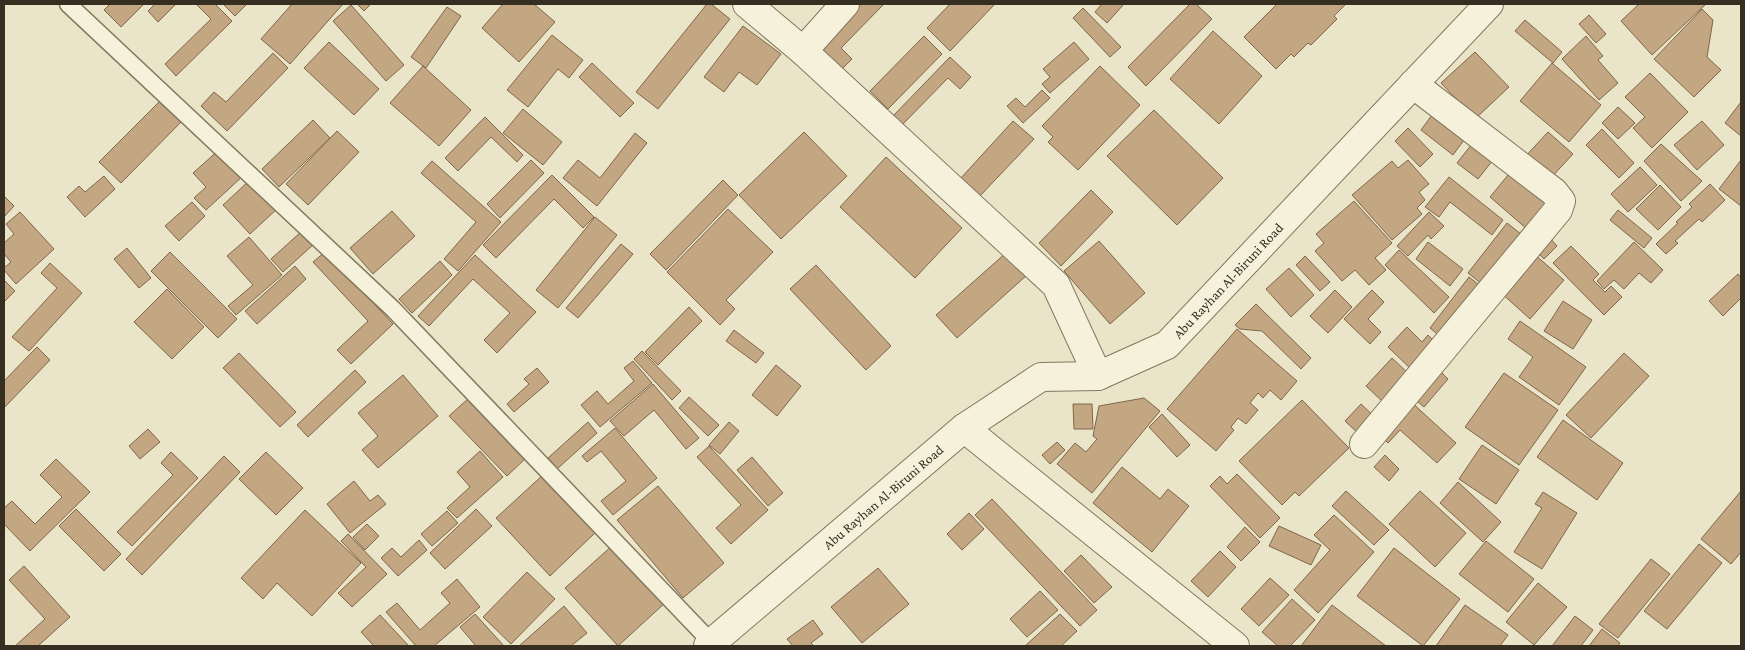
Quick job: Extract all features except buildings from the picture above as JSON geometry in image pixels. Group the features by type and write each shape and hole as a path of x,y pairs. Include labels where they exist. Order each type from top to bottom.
{"street":[{"path":"747,4 803,51 1056,285 1098,376"},
{"path":"803,51 845,4"},
{"name":"Abu Rayhan Al-Biruni Road","path":"710,644 964,428 1041,377 1098,376 1167,345 1488,4"},
{"path":"1364,444 1558,210 1561,200 1554,192 1413,84"},
{"path":"964,428 1235,646"}],"lane":[{"path":"68,4 393,309 710,644"}]}
